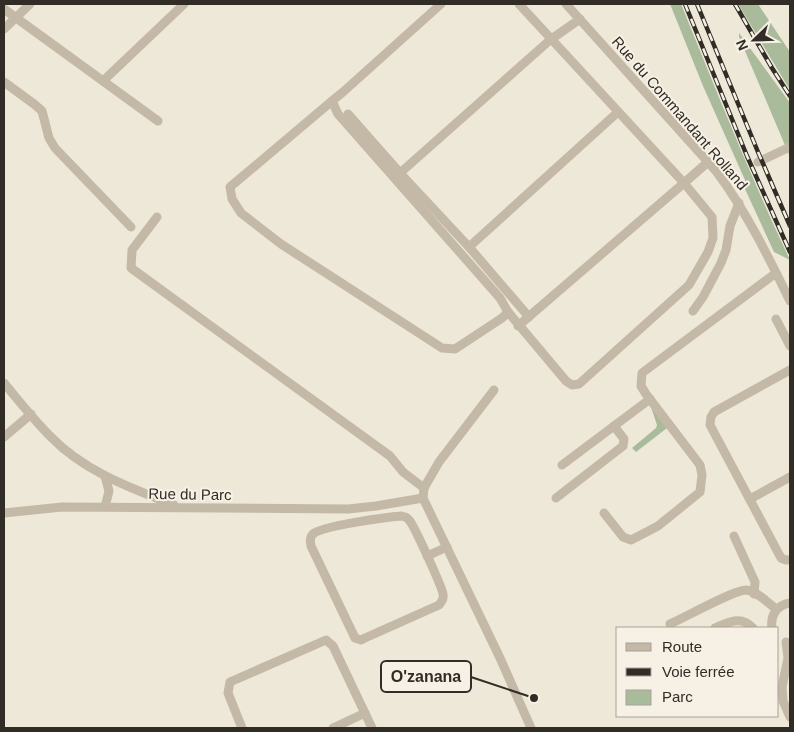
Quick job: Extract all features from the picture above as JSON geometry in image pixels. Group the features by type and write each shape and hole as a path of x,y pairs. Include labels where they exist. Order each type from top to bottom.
{"street":[{"path":"4,29 30,4"},
{"path":"103,81 184,4"},
{"path":"441,4 332,101 230,187 232,199 241,213 281,244 442,348 455,349 508,312"},
{"path":"332,101 338,114 500,298 518,326 566,381 572,385 582,382 689,285 708,252 713,238 712,217 519,4"},
{"name":"Rue du Commandant Rolland","path":"566,4 708,162 739,203 790,301"},
{"path":"4,9 158,121"},
{"path":"400,172 550,40 580,19"},
{"path":"4,82 42,111 49,138 55,148 131,227"},
{"path":"469,247 618,112"},
{"path":"348,114 469,247 529,317"},
{"path":"758,162 790,147"},
{"path":"518,326 708,162"},
{"path":"693,311 703,297 721,263 726,250 730,226 739,203"},
{"path":"158,217 132,250 131,268 390,456 423,493 531,728"},
{"path":"604,513 623,537 631,540 662,523 700,492 702,475 700,464 650,399 642,386 642,373 776,273"},
{"path":"776,319 790,346"},
{"path":"790,370 714,412 710,425 781,558 790,560"},
{"path":"4,383 52,439 81,461 116,482 179,506"},
{"path":"423,493 444,454 494,390"},
{"path":"562,465 650,399"},
{"path":"4,437 31,414"},
{"path":"556,498 623,446 624,440 614,426"},
{"path":"104,507 109,491 105,476"},
{"path":"750,499 790,477"},
{"name":"Rue du Parc","path":"4,513 62,507 179,506 311,510 376,506 423,493"},
{"path":"402,516 410,521 427,556 444,597 439,605 361,640 353,636 310,546 310,539 319,530 402,516"},
{"path":"734,536 755,582 754,594"},
{"path":"427,556 447,547"},
{"path":"670,624 734,593 747,590 760,596 776,609"},
{"path":"772,627 772,618 776,609 790,603"},
{"path":"718,627 736,620 745,621 752,627"},
{"path":"242,728 228,693 230,682 326,640 333,646 372,728"},
{"path":"785,641 782,654 786,673 782,688 783,701 790,717"},
{"path":"333,728 365,713"}],"green space":[{"path":"670,4 681,4 747,165 790,260 774,252 745,189 745,180 703,86"},
{"path":"738,4 758,4 790,52 790,90"},
{"path":"739,33 790,103 790,157 739,37"},
{"path":"651,407 667,428 636,452 632,448 656,428 657,425"}],"railway":[{"path":"685,4 747,156 790,252"},
{"path":"697,4 790,226"},
{"path":"735,4 790,96"}],"place":[{"name":"O'zanana","path":"534,698"}]}
